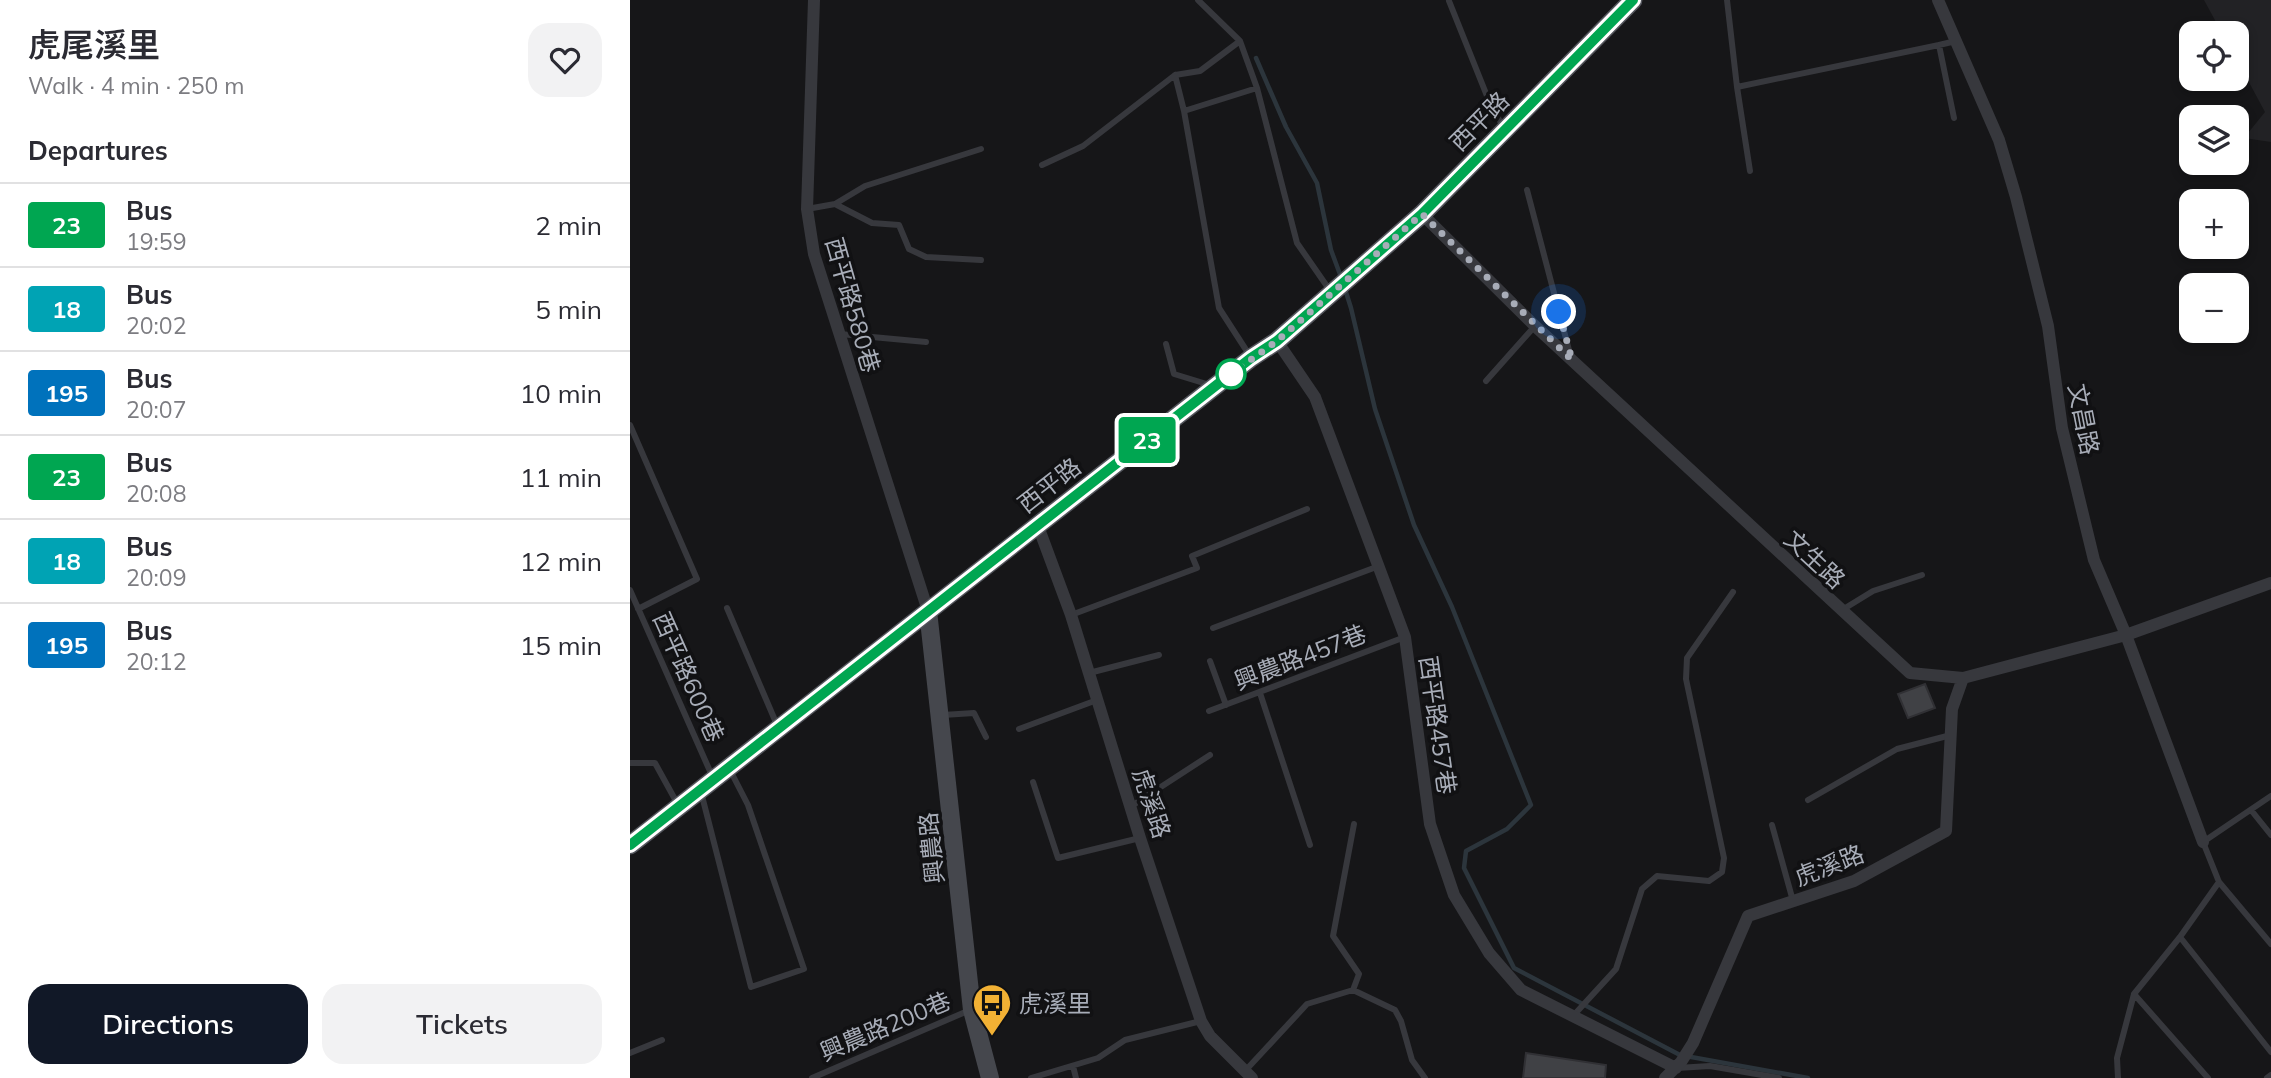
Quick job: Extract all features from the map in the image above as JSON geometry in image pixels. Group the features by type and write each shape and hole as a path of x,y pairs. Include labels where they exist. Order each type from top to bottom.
{"main road":[{"name":"西平路","path":"630,845 1215,386 1277,341 1422,214 1633,0"}],"street":[{"name":"西平路580巷","path":"814,0 807,209 814,254 928,611"},
{"name":"文昌路","path":"1938,0 1999,139 2016,197 2048,326 2062,428 2095,559 2203,842"},
{"name":"文生路","path":"1422,214 1535,326 1910,673 1963,678 2126,635 2271,583"},
{"name":"西平路457巷","path":"1277,341 1315,397 1405,637 1430,824 1454,895 1489,953 1521,990 1634,1047 1679,1065"},
{"name":"虎溪路","path":"1038,526 1071,615 1130,807 1201,1021 1210,1036 1249,1075"},
{"name":"興農路","path":"928,611 972,1010 990,1078"},
{"name":"虎溪路","path":"1665,1078 1679,1065 1693,1043 1748,916 1854,881 1945,831 1952,709 1963,678"}],"lane":[{"path":"1198,0 1240,41 1257,88 1297,243 1332,294"},
{"path":"1727,0 1750,171"},
{"path":"1449,1 1491,106 1505,129"},
{"path":"1042,165 1083,146 1175,75 1200,71 1240,41"},
{"path":"1737,87 1956,41"},
{"path":"1939,45 1954,118"},
{"path":"1175,75 1184,111 1219,308 1251,358"},
{"path":"1184,111 1257,88"},
{"path":"807,209 835,204 865,186 981,149"},
{"path":"1527,190 1572,360"},
{"path":"835,204 872,223 899,225 909,249 926,257 981,260"},
{"path":"1486,381 1535,326"},
{"path":"838,334 926,342"},
{"path":"1166,344 1174,374 1215,386"},
{"path":"630,425 697,579 638,609"},
{"path":"1071,615 1197,568 1192,556 1307,509"},
{"path":"1213,628 1380,566"},
{"path":"1841,611 1873,592 1922,575"},
{"name":"西平路600巷","path":"630,590 714,779"},
{"path":"1573,1016 1616,969 1642,889 1657,876 1709,881 1722,872 1724,858 1686,678 1687,658 1733,592"},
{"path":"727,608 778,728"},
{"name":"興農路457巷","path":"1209,711 1405,637"},
{"path":"1088,673 1159,655"},
{"path":"1210,661 1226,705"},
{"path":"1260,693 1310,845"},
{"path":"1019,729 1097,700"},
{"path":"941,715 974,713 986,737"},
{"path":"1808,800 1897,749 1951,735"},
{"path":"1130,807 1210,755"},
{"path":"630,763 655,763 679,808"},
{"path":"714,779 748,805 804,969 751,987 714,779"},
{"path":"1033,782 1058,858 1140,838"},
{"path":"2271,796 2203,842 2219,882 2271,944"},
{"path":"2251,810 2271,835"},
{"path":"1353,990 1359,974 1333,936 1354,824"},
{"path":"1772,825 1793,901"},
{"path":"2118,1078 2117,1058 2134,994 2180,937 2219,882"},
{"path":"2180,937 2271,1052"},
{"path":"1249,1075 1307,1004 1353,990 1395,1010 1401,1021 1412,1060 1425,1078"},
{"path":"2134,994 2208,1078"},
{"name":"興農路200巷","path":"812,1078 972,1010"},
{"path":"1031,1078 1098,1058 1125,1040 1201,1021"},
{"path":"630,1053 662,1040"},
{"path":"1679,1065 1710,1066 1779,1078"},
{"path":"1073,1066 1076,1078"}],"shaded area":[{"path":"2204,0 2271,0 2271,142 2249,139 2249,132 2265,112 2249,82 2249,21 2215,21"}],"building":[{"path":"1925,684 1935,708 1908,718 1898,694"},
{"path":"1526,1053 1606,1065 1605,1078 1523,1078"}],"waterway":[{"path":"1256,58 1286,127 1317,183 1331,250 1341,277"},
{"path":"1345,289 1375,409 1414,525 1452,607 1531,805 1507,829 1466,851 1464,868 1514,968 1680,1055 1808,1078"}],"bus line":[{"name":"23","path":"630,845 885,643 1251,358 1277,341 1422,214 1633,0"}],"place":[{"name":"虎溪里","path":"992,1037"}],"route":[{"path":"1231,374 1277,341 1422,214 1572,360 1559,312"}]}
